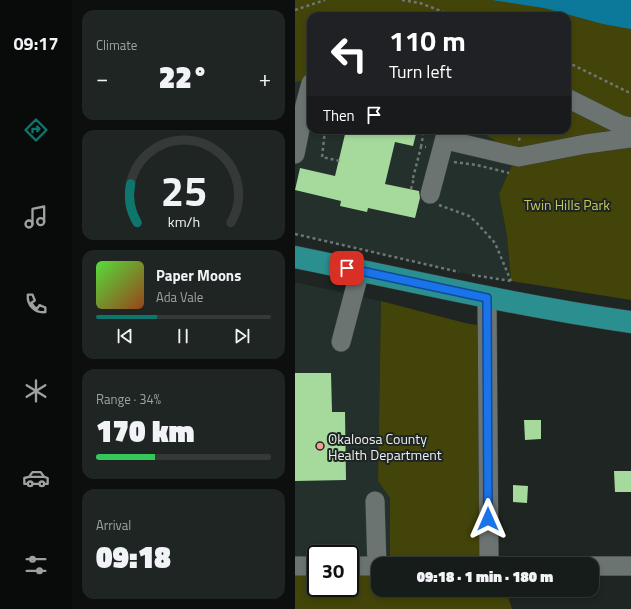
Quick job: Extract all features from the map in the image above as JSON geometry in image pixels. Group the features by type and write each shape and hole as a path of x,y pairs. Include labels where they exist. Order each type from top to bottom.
{"main road":[{"path":"295,257 487,298 631,322"}],"street":[{"path":"295,150 304,94"},
{"path":"571,100 621,125 631,127"},
{"path":"433,199 446,135 519,157 586,144 631,138"},
{"path":"341,342 360,270"},
{"path":"487,298 489,557"},
{"path":"375,501 378,557"},
{"path":"295,566 307,566"},
{"path":"359,566 371,566"},
{"path":"599,566 631,566"}],"path":[{"path":"295,10 325,0"},
{"path":"402,0 420,3 444,12"},
{"path":"571,64 628,92 631,92"},
{"path":"325,134 321,157 340,161"},
{"path":"421,147 423,134"},
{"path":"519,144 520,134"},
{"path":"450,166 454,162 460,162 509,173"},
{"path":"433,199 469,216 477,222 495,243 511,281 467,274"},
{"path":"295,234 460,273"}],"shaded area":[{"path":"307,76 307,134 484,134 494,140 512,165 499,194 507,236 511,281 467,274 295,234 295,82 301,81"},
{"path":"295,282 381,301 378,481 390,498 390,557 371,557 371,559 359,559 359,545 307,545 307,559 295,559"}],"green space":[{"name":"Twin Hills Park","path":"295,0 631,0 631,300 511,281 507,236 499,194 512,165 494,140 484,134 571,134 571,12 307,12 307,76 301,81 295,82"},
{"path":"381,301 477,325 480,442 480,557 390,557 390,498 378,481"},
{"path":"295,574 307,574 307,597 359,597 359,574 371,574 371,597 508,597 512,609 295,609"}],"water":[{"path":"492,0 631,0 631,29 603,24 571,15 571,12 559,12 544,8"}],"building":[{"path":"345,134 416,134 413,146 395,142 385,184 419,191 420,198 415,218 368,208 367,212 340,206 341,201 295,190 300,168 335,176"},
{"name":"Okaloosa County Health Department","path":"295,373 331,373 332,412 345,412 346,480 295,481"},
{"path":"524,420 541,420 541,439 525,440"},
{"path":"614,471 631,471 631,492 615,492"},
{"path":"513,485 528,486 527,503 513,502"}],"place":[{"name":"Okaloosa County Health Department","path":"320,446"}],"route":[{"path":"347,268 487,298 488,519"}]}
